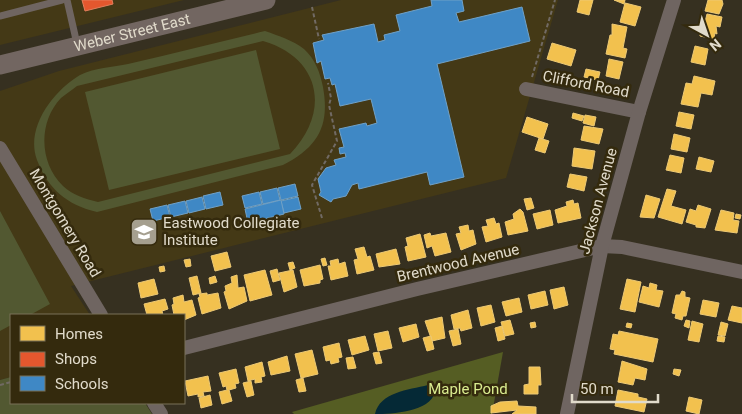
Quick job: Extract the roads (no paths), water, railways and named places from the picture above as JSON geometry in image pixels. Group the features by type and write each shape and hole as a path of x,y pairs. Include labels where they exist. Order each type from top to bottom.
{"main road":[{"name":"Weber Street East","path":"0,65 266,0"}],"street":[{"name":"Jackson Avenue","path":"567,414 602,246 639,112 674,0"},
{"name":"Clifford Road","path":"526,89 639,112"},
{"name":"Montgomery Road","path":"0,148 100,314"},
{"name":"Brentwood Avenue","path":"185,348 417,289 602,246 622,247 742,272"}],"lane":[{"path":"0,16 62,0"},
{"path":"66,0 77,47"}],"water":[{"path":"428,385 433,387 435,392 432,399 426,404 410,410 375,414 378,407 389,396"}],"place":[{"name":"Eastwood Collegiate Institute","path":"144,232"}],"park label":[{"name":"Maple Pond","path":"468,389"}]}
